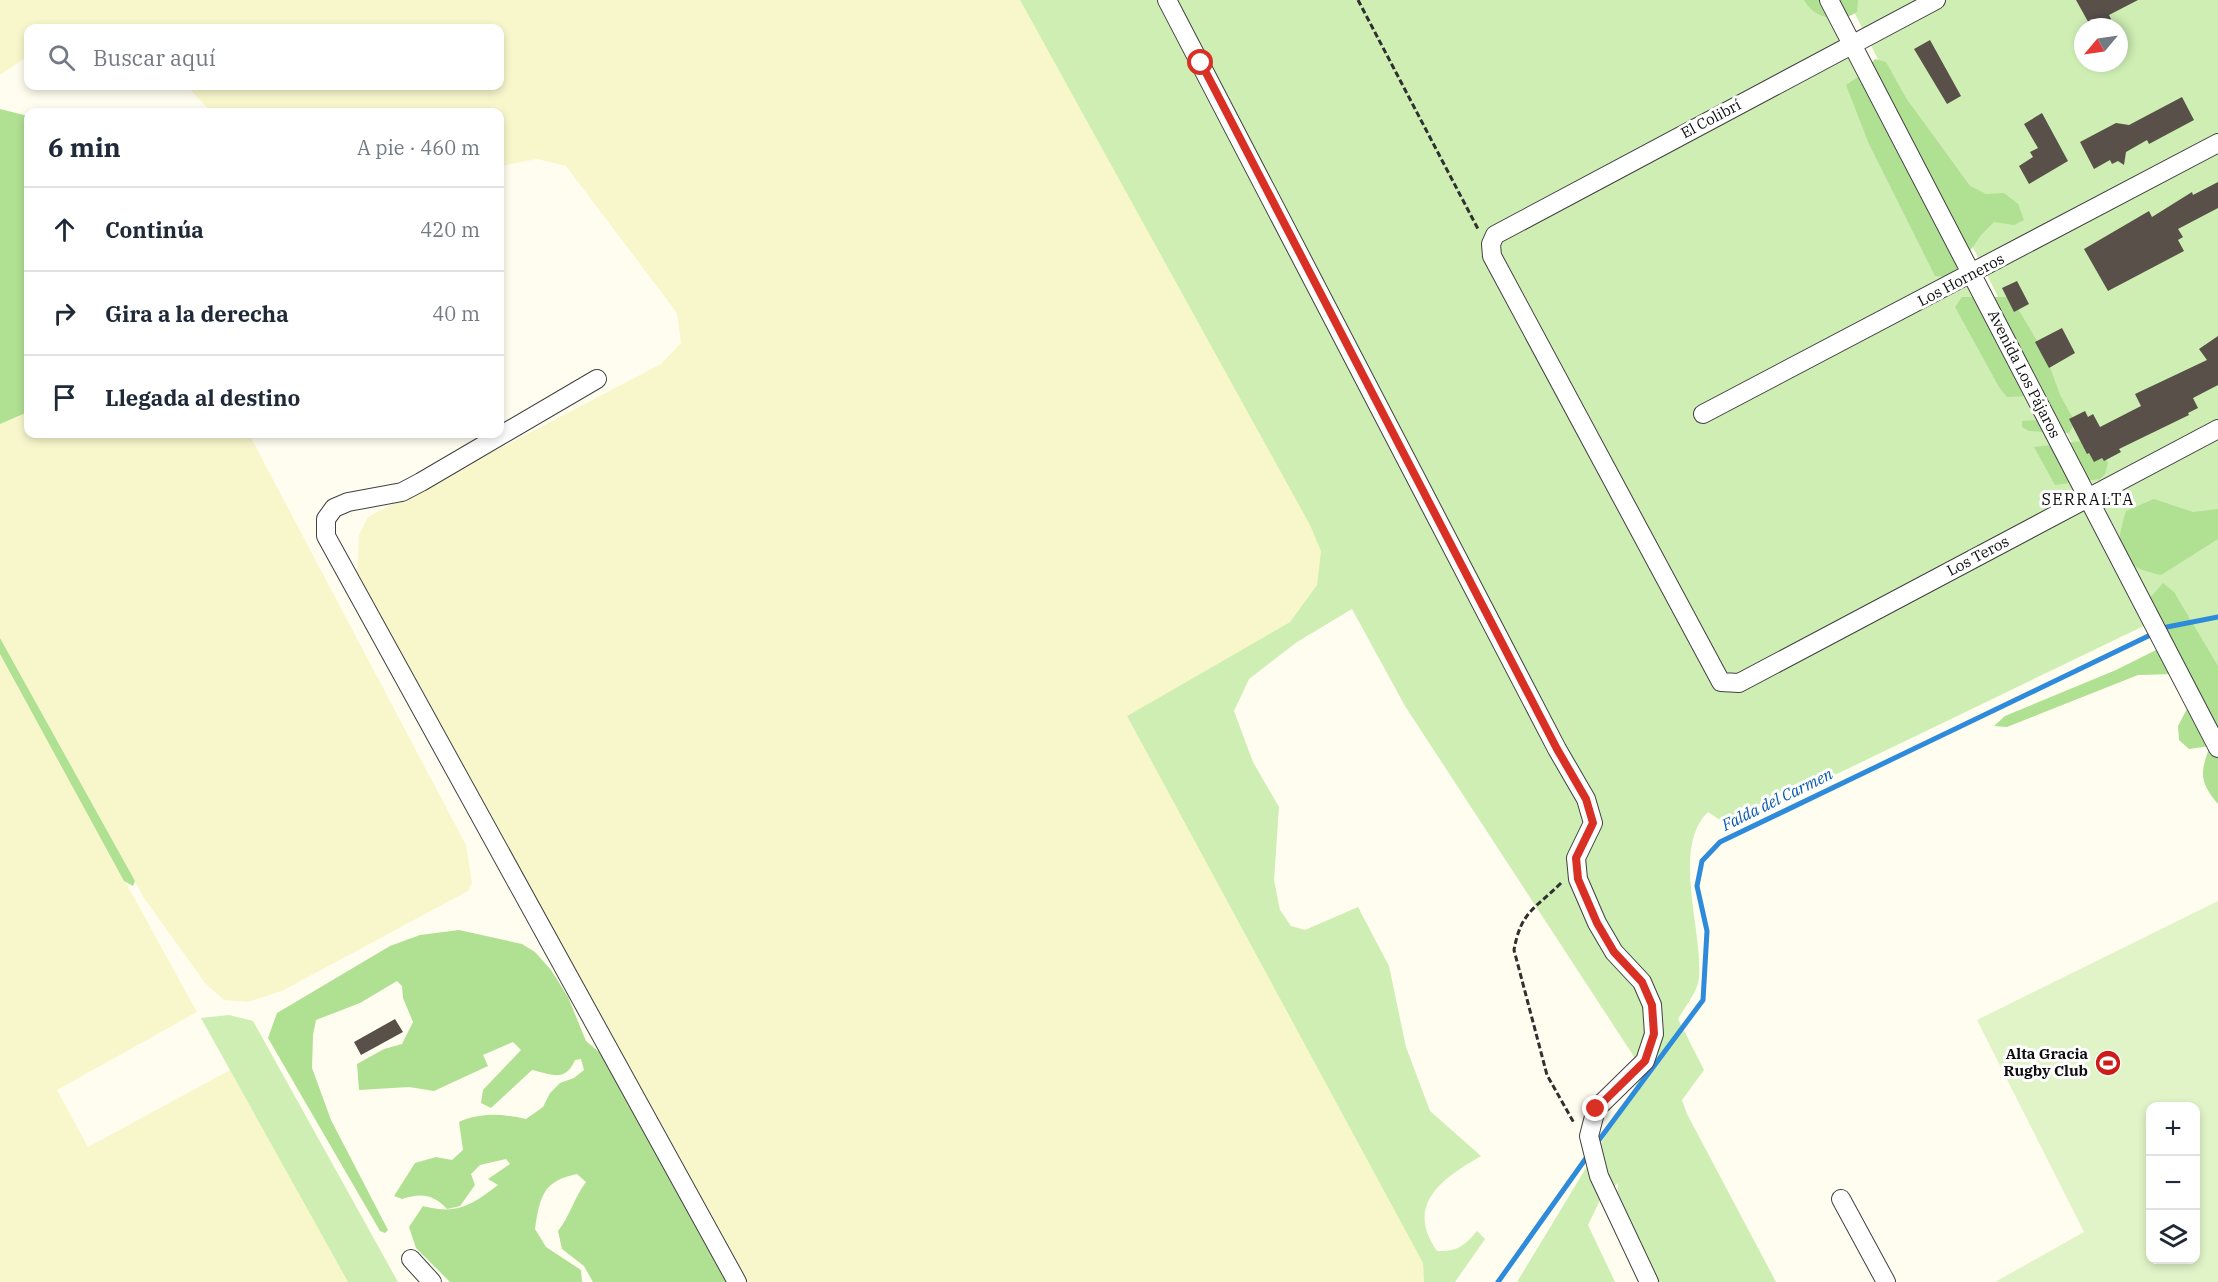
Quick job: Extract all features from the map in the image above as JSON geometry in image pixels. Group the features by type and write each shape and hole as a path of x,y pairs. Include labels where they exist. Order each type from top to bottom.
{"street":[{"path":"1167,0 1557,749 1586,799 1593,823 1576,858 1578,879 1597,923 1614,952 1642,982 1652,1005 1654,1034 1645,1061 1596,1109 1589,1136 1599,1176 1649,1282"},
{"name":"Avenida Los Pájaros","path":"1829,0 2218,748"},
{"name":"El Colibrí","path":"1491,250 1495,235 1936,0"},
{"name":"Los Horneros","path":"1703,414 2218,143"},
{"name":"Los Teros","path":"1491,250 1721,682 1738,683 2218,429"},
{"path":"504,434 597,379"},
{"path":"497,438 402,492 348,502 334,508 326,519 326,536 737,1282"},
{"path":"1841,1199 1886,1282"},
{"path":"411,1259 432,1282"}],"path":[{"path":"1358,0 1491,250"},
{"path":"1576,858 1569,875 1527,913 1517,929 1514,950 1547,1075 1576,1126 1589,1136"}],"green space":[{"path":"0,0 1020,0 1314,531 1321,551 1317,585 1290,622 1127,716 1423,1263 1424,1282 747,1282 357,573 359,535 368,517 661,364 681,343 677,313 566,166 537,159 504,165 504,108 207,108 191,90 504,90 504,24 24,24 24,59 0,75"},
{"path":"1020,0 1829,0 2152,622 1729,826 1708,812 1697,828 1692,846 1690,868 1699,978 1694,994 1678,1019 1704,1070 1682,1100 1687,1114 1776,1282 1656,1282 1617,1199 1618,1183 1600,1200 1588,1225 1615,1282 1517,1282 1644,1072 1405,706 1352,609 1297,642 1249,679 1234,711 1253,762 1279,807 1274,880 1280,910 1291,926 1305,930 1358,907 1389,966 1406,1047 1430,1111 1481,1156 1453,1174 1432,1194 1426,1206 1425,1219 1428,1234 1437,1251 1460,1247 1477,1231 1485,1239 1455,1282 1424,1282 1423,1263 1127,716 1290,622 1317,585 1321,551 1310,525"},
{"path":"1804,0 1858,0 1857,12 1843,18 1828,18 1814,12"},
{"path":"1848,0 2218,0 2218,732"},
{"path":"1875,59 1886,62 1906,98 1970,186 1986,194 2004,193 2018,204 2024,220 2014,225 1994,222 1981,235 1952,277 1935,276 1869,144 1846,85 1861,75"},
{"path":"0,109 24,115 24,414 0,424"},
{"path":"1962,297 2011,297 2046,356 2060,395 2075,422 2069,433 2029,431 2022,427 2022,421 2041,420 2029,396 2007,397 1999,387 1955,307"},
{"path":"24,414 24,438 251,438 466,845 472,883 468,891 282,991 248,1002 224,1000 205,983 144,898 0,638 0,424"},
{"path":"2090,440 2102,451 2108,463 2105,474 2100,479 2055,485 2034,447"},
{"path":"2154,499 2193,512 2218,509 2218,539 2161,575 2146,571 2127,561 2119,547 2126,511"},
{"path":"2163,583 2174,592 2218,666 2218,804 2207,789 2203,776 2204,763 2210,746 2189,749 2179,740 2178,726 2188,707 2175,674 2138,675 2007,727 1994,726 2005,716 2116,670 2156,650 2166,633 2149,599"},
{"path":"0,638 135,881 133,886 124,881 0,654"},
{"path":"0,654 197,1012 57,1090 88,1147 230,1070 348,1282 0,1282"},
{"name":"Alta Gracia Rugby Club","path":"2218,901 2218,1282 1995,1282 2084,1232 1977,1020"},
{"path":"459,930 522,944 535,952 551,970 568,997 586,1041 606,1058 728,1282 593,1282 584,1266 562,1249 558,1231 586,1182 577,1174 557,1181 545,1192 539,1207 535,1229 546,1247 581,1270 582,1282 450,1282 416,1248 409,1227 423,1206 447,1209 437,1200 426,1196 402,1199 394,1196 415,1163 436,1157 452,1160 463,1150 459,1122 492,1115 526,1119 543,1107 550,1093 560,1083 574,1078 584,1070 581,1059 575,1060 567,1072 562,1074 551,1075 532,1070 491,1108 481,1103 483,1090 521,1050 513,1042 483,1055 488,1066 434,1091 409,1087 359,1090 357,1064 384,1049 402,1044 413,1022 403,998 402,986 397,981 360,1003 316,1020 313,1035 312,1068 331,1120 388,1230 385,1233 380,1231 268,1038 277,1013 390,946 420,935","holes":["506,1159 510,1164 488,1179 498,1185 463,1207 447,1209 460,1206 475,1185 471,1174 480,1165"]},
{"path":"229,1015 253,1021 398,1282 348,1282 201,1018"}],"building":[{"path":"2076,0 2138,0 2109,15 2110,18 2086,18"},
{"path":"1930,40 1961,96 1947,104 1914,49"},
{"path":"2182,97 2194,120 2149,144 2147,140 2126,152 2124,165 2118,161 2112,164 2110,160 2094,169 2080,142 2116,123 2129,125"},
{"path":"2042,113 2068,161 2029,184 2019,166 2033,157 2030,152 2038,148 2024,124"},
{"path":"2218,182 2218,208 2178,229 2183,237 2178,240 2184,251 2108,291 2084,249 2149,211 2152,217 2192,192 2193,195"},
{"path":"2017,281 2029,304 2014,312 2002,288"},
{"path":"2062,328 2075,353 2049,368 2035,342"},
{"path":"2218,336 2218,385 2193,398 2198,408 2188,413 2189,415 2119,449 2121,452 2104,461 2102,458 2094,462 2089,453 2087,454 2069,419 2085,411 2088,417 2093,414 2100,427 2141,406 2135,394 2207,360 2199,349"},
{"path":"395,1019 403,1032 361,1055 354,1042"}],"waterway":[{"name":"Falda del Carmen","path":"1596,1144 1703,1000 1707,931 1697,886 1702,861 1720,842 2167,627 2218,617"},
{"name":"Falda del Carmen","path":"1498,1282 1589,1154"}],"place":[{"name":"Alta Gracia Rugby Club","path":"2108,1063"}],"district":[{"name":"SERRALTA","path":"2088,499"}],"route":[{"path":"1201,63 1557,749 1586,799 1593,823 1576,858 1578,879 1597,923 1614,952 1642,982 1652,1005 1654,1034 1645,1061 1596,1109"}]}
